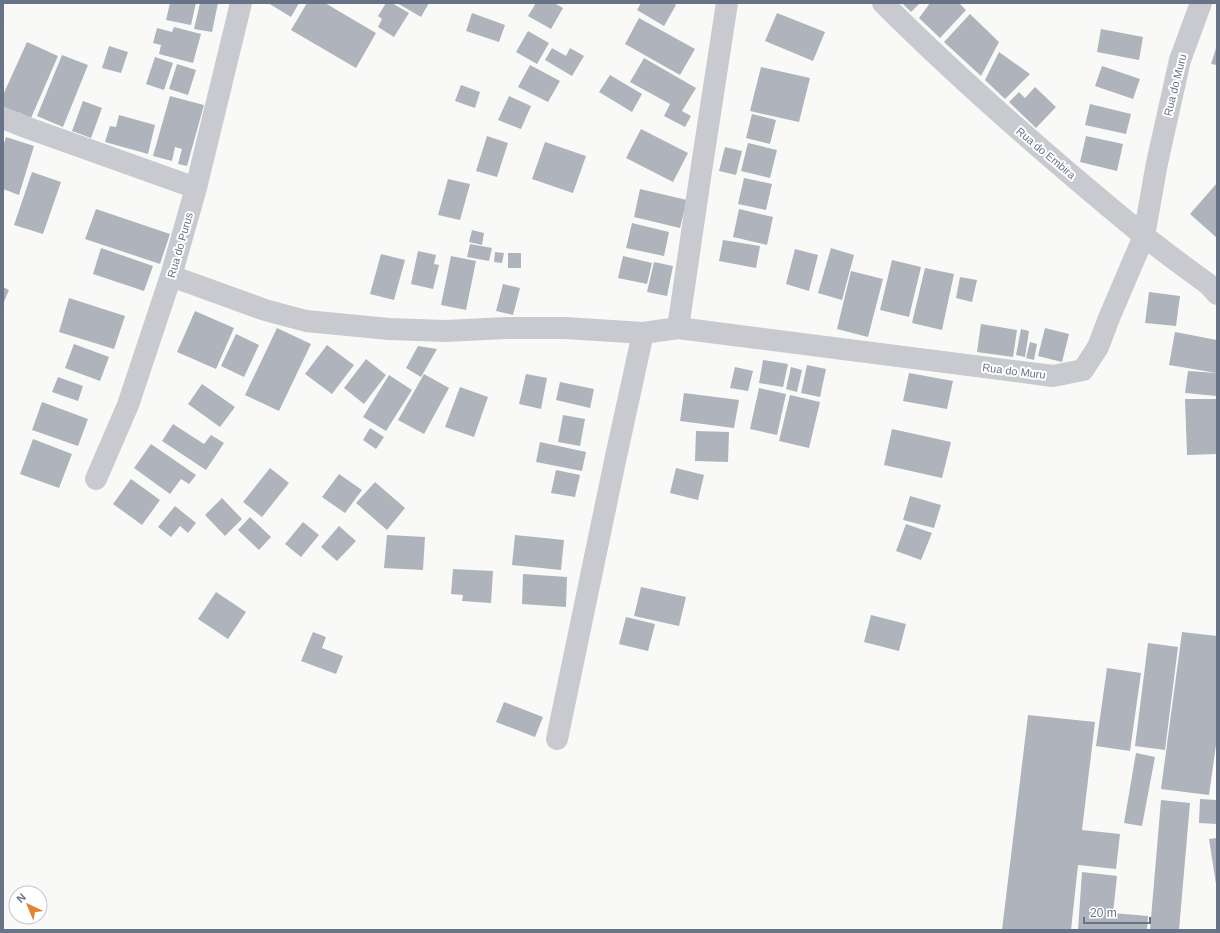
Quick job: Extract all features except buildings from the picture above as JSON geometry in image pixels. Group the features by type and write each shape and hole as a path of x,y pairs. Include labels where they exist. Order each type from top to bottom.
{"street":[{"name":"Rua do Purus","path":"96,479 128,405 171,276 196,188 241,3"},
{"path":"678,328 727,3"},
{"name":"Rua do Embira","path":"883,3 920,40 1011,122 1144,236 1208,284 1217,294"},
{"name":"Rua do Muru","path":"171,276 265,310 306,321 389,329 446,332 506,328 565,328 643,333 678,328 1053,376 1083,370 1098,347 1144,236 1157,163 1180,60 1201,3"},
{"path":"3,118 196,188"},
{"path":"557,739 643,333"}]}
